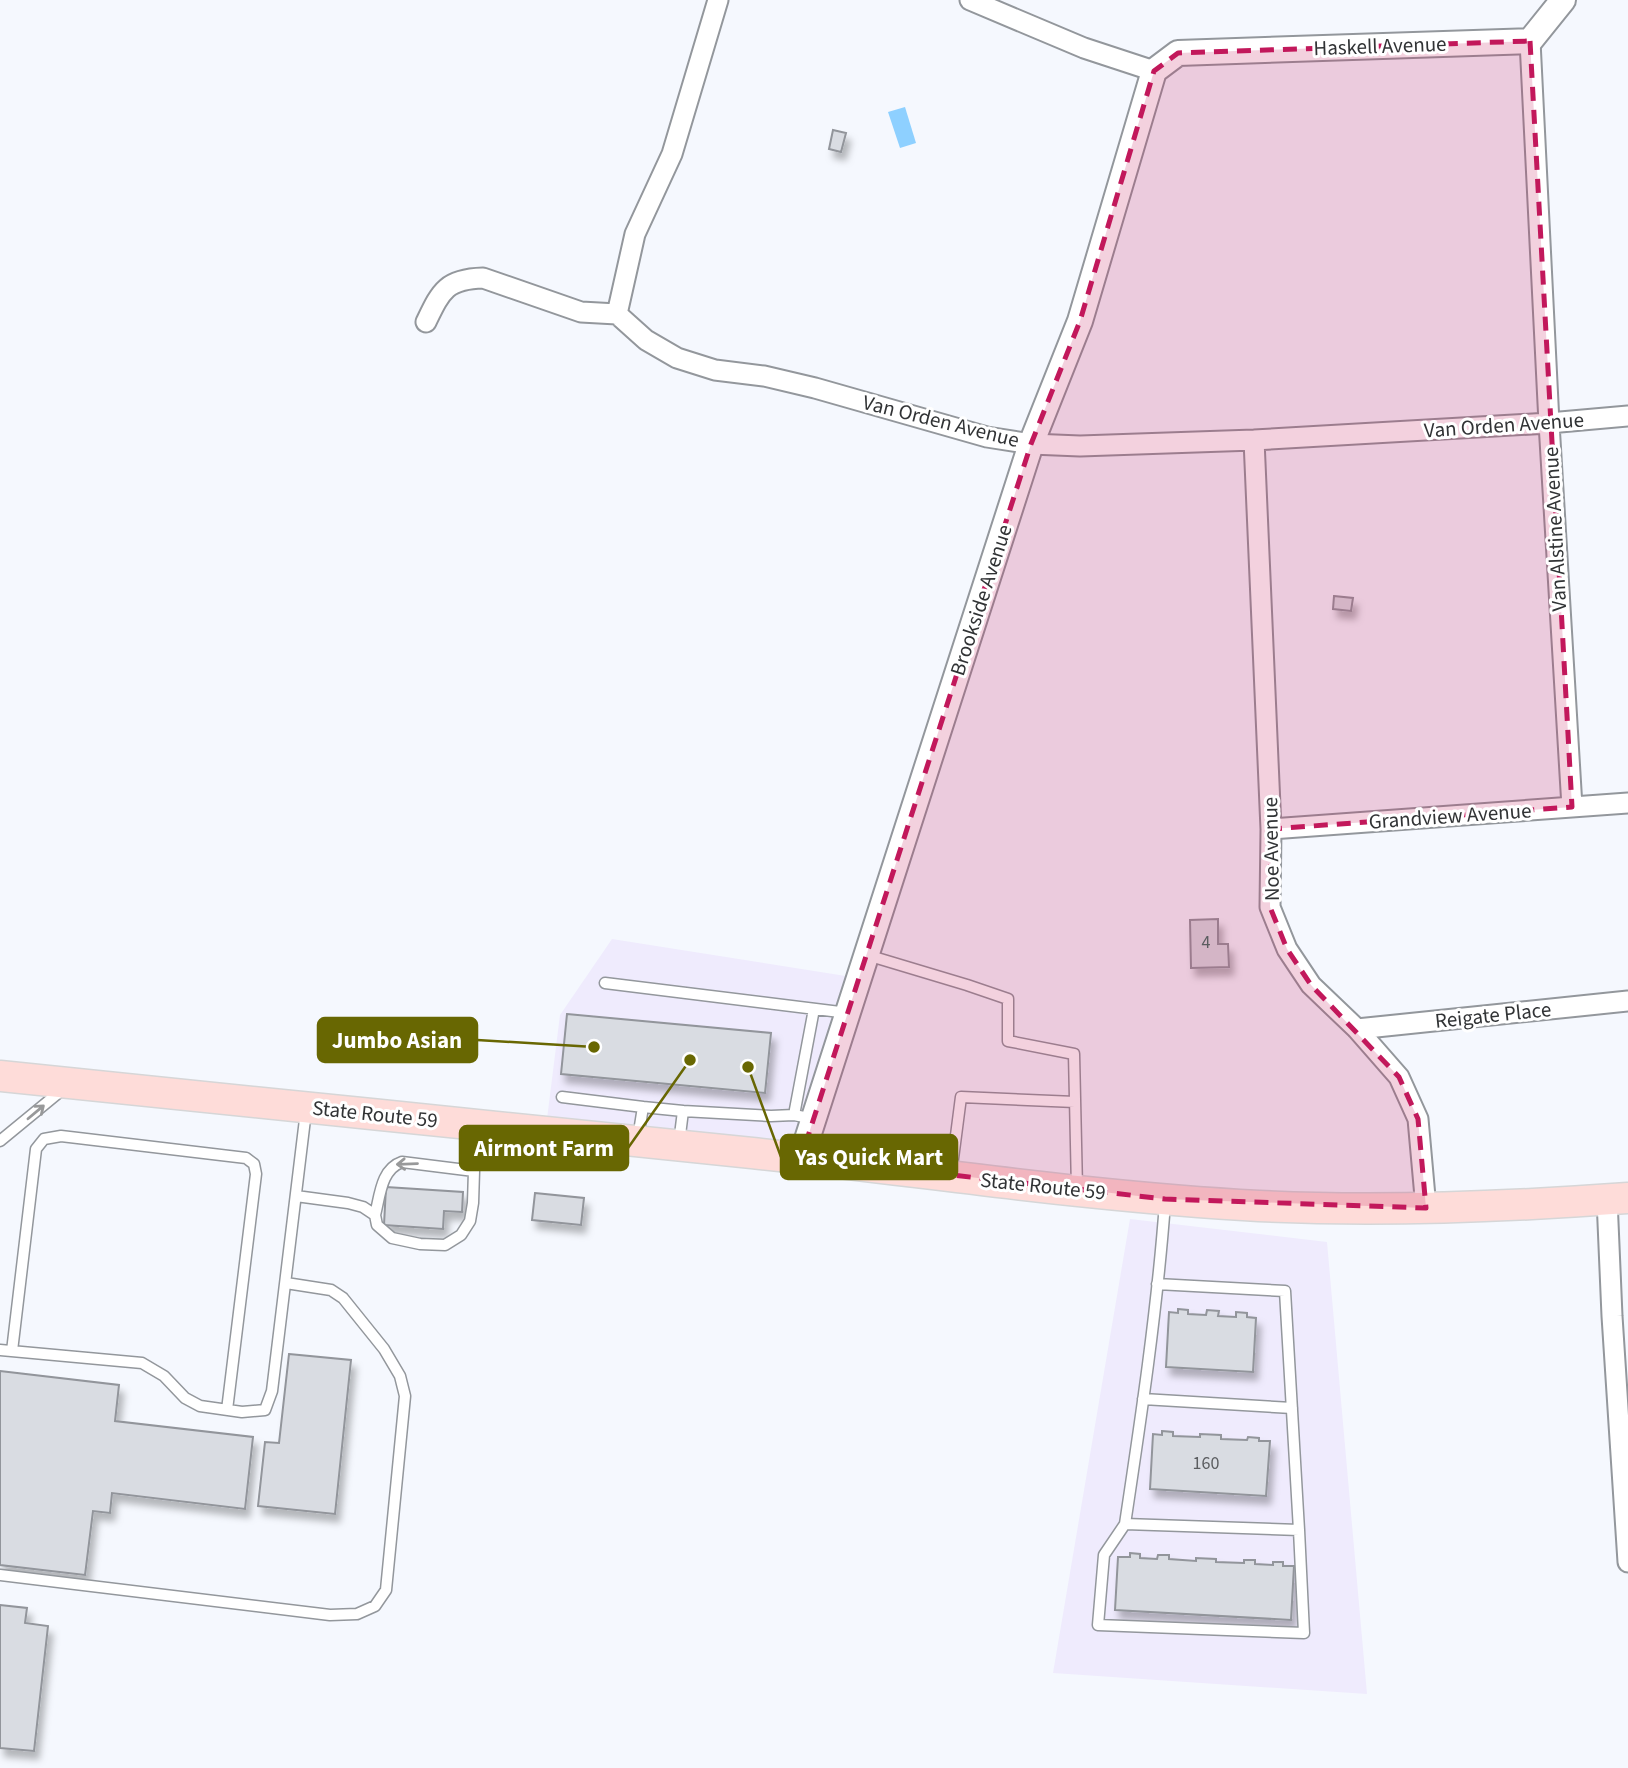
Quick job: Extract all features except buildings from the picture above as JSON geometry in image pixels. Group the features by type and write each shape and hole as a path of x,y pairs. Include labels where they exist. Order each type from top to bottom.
{"main road":[{"name":"State Route 59","path":"0,1076 801,1158 1165,1199 1338,1209 1426,1208 1617,1199"}],"street":[{"path":"426,322 447,286 483,278 581,312 617,314 635,234 672,154 718,0"},
{"path":"970,0 1084,48 1154,71"},
{"path":"1530,41 1563,0"},
{"name":"Haskell Avenue","path":"1154,71 1178,53 1530,41"},
{"name":"Van Alstine Avenue","path":"1530,41 1572,807"},
{"name":"Brookside Avenue","path":"801,1158 804,1117 848,1013 1031,444 1080,321 1154,71"},
{"name":"Van Orden Avenue","path":"617,314 646,340 677,358 715,370 764,376 987,437 1031,444 1080,446 1254,440 1628,416"},
{"name":"Noe Avenue","path":"1254,440 1271,828 1270,907 1287,949 1311,985 1357,1029 1399,1077 1419,1119 1426,1208"},
{"name":"Grandview Avenue","path":"1271,828 1628,803"},
{"name":"Reigate Place","path":"1357,1029 1628,1001"},
{"path":"1617,1199 1612,1316 1628,1562"}],"lane":[{"path":"867,955 1007,999 1008,1041 1074,1054 1077,1190"},
{"path":"605,983 848,1013"},
{"path":"562,1097 684,1111 804,1117 814,1009"},
{"path":"0,1076 0,1085"},
{"path":"0,1141 71,1083"},
{"path":"950,1176 961,1097 1075,1102"},
{"path":"0,1350 142,1363 164,1376 185,1398 201,1406 242,1412 265,1410 272,1391 307,1107"},
{"path":"637,1142 643,1107"},
{"path":"678,1146 684,1111"},
{"path":"474,1171 402,1162 393,1165 386,1175 375,1214 377,1225 392,1238 420,1244 445,1245 461,1235 470,1221 473,1203 478,1125"},
{"path":"12,1351 36,1149 44,1139 61,1136 246,1158 254,1164 256,1174 227,1410"},
{"path":"296,1196 348,1203 375,1214"},
{"path":"1157,1284 1285,1291 1304,1633 1098,1625 1104,1555 1125,1524 1143,1398 1165,1199"},
{"path":"0,1575 330,1615 357,1614 375,1606 386,1590 405,1396 400,1376 384,1349 343,1297 331,1290 286,1283"},
{"path":"1143,1398 1292,1408"},
{"path":"1125,1524 1299,1530"}],"highlighted area":[{"path":"1530,41 1572,807 1271,829 1270,907 1287,949 1311,985 1399,1077 1418,1119 1426,1208 1165,1199 801,1158 1031,444 1080,321 1154,71 1178,53"}],"shaded area":[{"path":"612,939 852,977 796,1147 547,1119 560,1015"},
{"path":"1130,1219 1327,1242 1367,1694 1053,1673"}],"water":[{"path":"905,107 916,143 900,148 888,112"}],"place":[{"name":"Jumbo Asian","path":"594,1047"},
{"name":"Airmont Farm","path":"690,1060"},
{"name":"Yas Quick Mart","path":"748,1067"}]}
